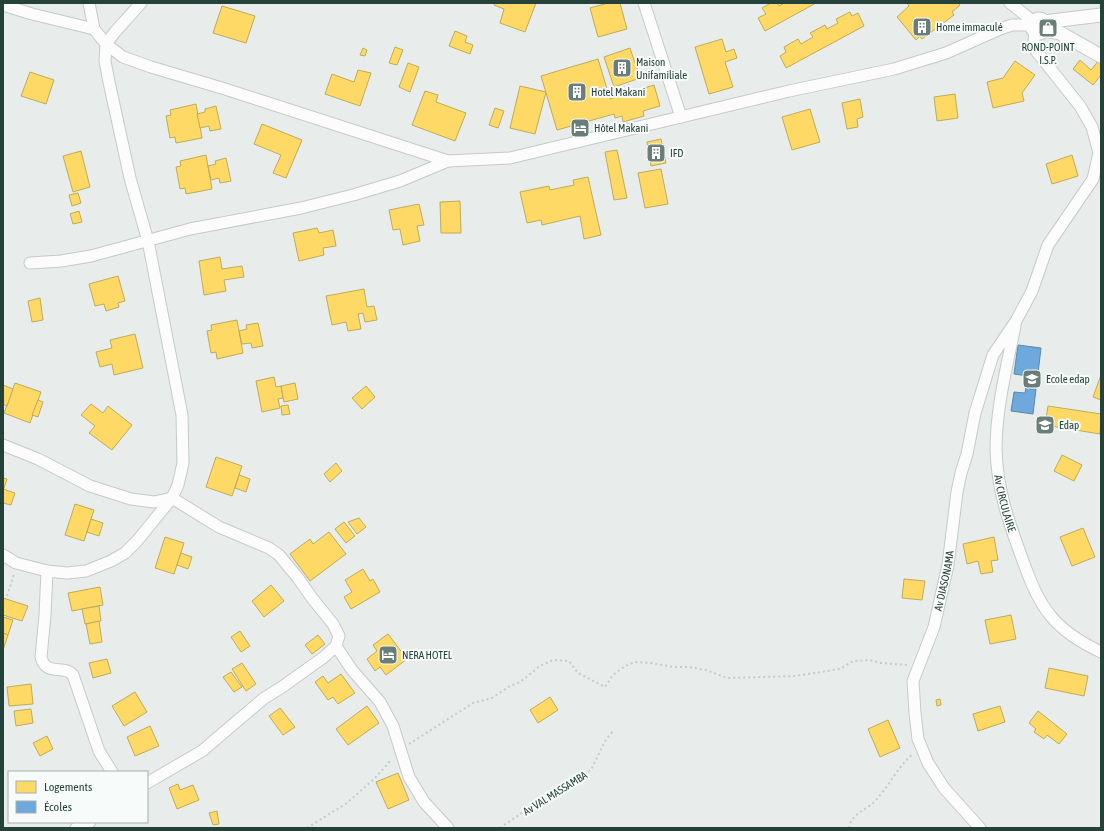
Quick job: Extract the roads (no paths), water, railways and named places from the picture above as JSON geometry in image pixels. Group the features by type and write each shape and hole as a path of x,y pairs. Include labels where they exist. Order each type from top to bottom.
{"street":[{"path":"89,3 94,29 106,44 123,57 448,161"},
{"path":"3,555 16,563 47,571 67,573 86,571 111,561 125,553 137,541 172,498 178,485 183,462 182,415 148,241 130,178 118,128 105,60 106,44 141,3"},
{"path":"644,3 681,117"},
{"path":"1010,3 1038,26 1060,33 1101,56"},
{"path":"3,5 32,14 94,29"},
{"path":"30,263 61,261 91,256 190,229 302,208 400,181 448,161 510,158 788,91 894,69 946,53 1012,25 1038,26 1101,15"},
{"path":"1016,321 1032,291 1048,245 1093,179 1099,154 1092,127 1080,106 1033,46 1038,26"},
{"name":"Av CIRCULAIRE","path":"1016,321 999,411 996,448 999,484 1009,524 1030,582 1049,615 1077,640 1101,652"},
{"name":"Av DIASONAMA","path":"980,828 944,788 928,763 918,739 915,713 914,681 934,627 945,577 957,492 967,454 975,413 993,355 1016,321"},
{"path":"3,445 38,459 90,486 131,499 154,502 172,498 219,527 269,548 279,555 298,578 333,624 339,636 336,646 324,657 263,699 202,751 148,782"},
{"path":"47,571 45,615 40,657 45,666 54,670 68,671 73,675 99,750 111,771"},
{"path":"336,646 352,670 380,702 393,726 409,776 429,807 448,828"},
{"path":"76,828 88,823"}],"place":[{"name":"Home immaculé","path":"922,27"},
{"name":"ROND-POINT I.S.P.","path":"1048,28"},
{"name":"Maison Unifamiliale","path":"622,68"},
{"name":"Hotel Makani","path":"577,92"},
{"name":"Hôtel Makani","path":"580,128"},
{"name":"IFD","path":"656,153"},
{"name":"Ecole edap","path":"1032,379"},
{"name":"Edap","path":"1045,425"},
{"name":"NERA HOTEL","path":"388,655"}]}
